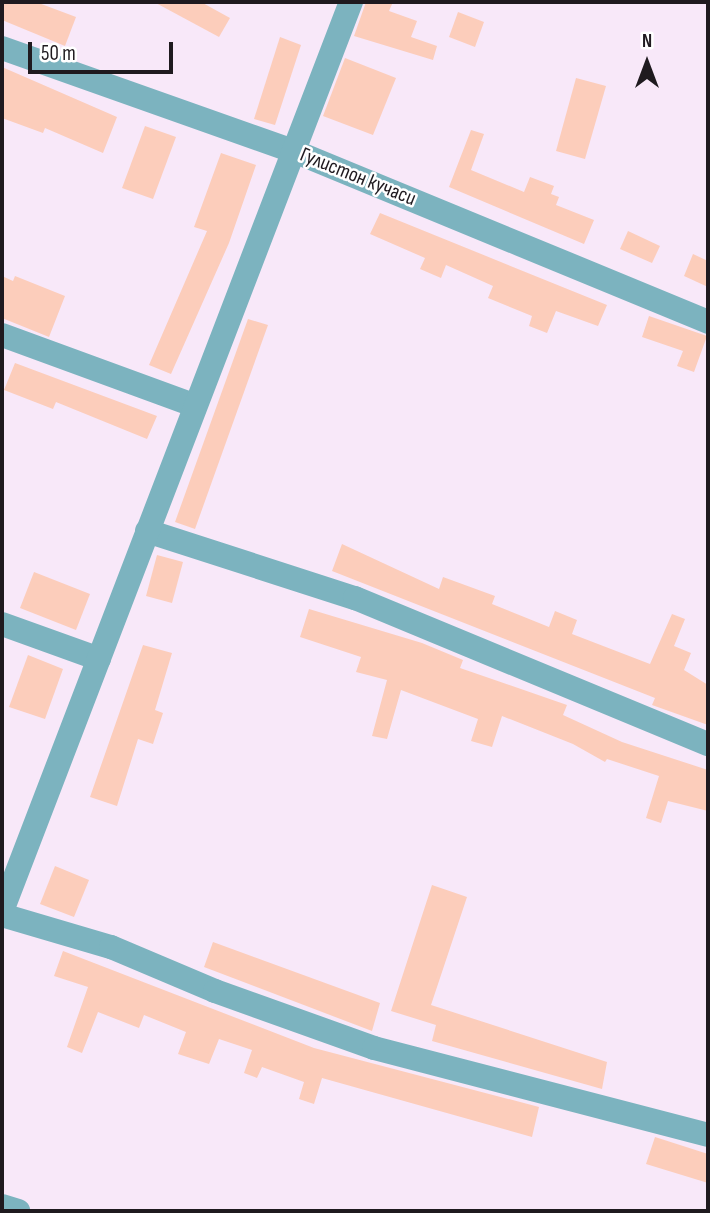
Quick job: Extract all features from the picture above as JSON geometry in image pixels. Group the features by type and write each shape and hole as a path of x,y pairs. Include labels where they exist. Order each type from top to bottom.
{"street":[{"path":"351,2 296,152 193,405 5,906 228,996 374,1048 708,1135"},
{"name":"Гулистон кучаси","path":"2,48 296,152 708,321"},
{"path":"2,335 193,405"},
{"path":"147,531 355,598 708,744"},
{"path":"2,624 99,659"},
{"path":"2,1206 18,1211"}],"building":[{"path":"2,2 36,2 76,17 65,46 2,20"},
{"path":"154,2 201,2 230,18 219,37"},
{"path":"366,2 393,2 389,11 417,21 411,37 437,46 433,60 354,36"},
{"path":"458,12 484,22 475,47 449,37"},
{"path":"280,37 301,45 275,125 254,119"},
{"path":"345,58 396,78 373,135 323,116"},
{"path":"2,67 117,117 103,153 45,128 43,133 2,118"},
{"path":"576,78 606,86 585,159 556,151"},
{"path":"145,126 176,137 153,199 122,188"},
{"path":"471,130 484,134 471,170 524,192 530,177 554,186 551,194 559,197 556,205 594,220 584,244 449,187"},
{"path":"221,153 256,165 229,243 171,374 149,365 207,231 194,227"},
{"path":"380,213 607,305 598,326 556,311 547,333 529,326 532,316 488,298 493,286 446,265 441,278 420,269 425,258 370,234"},
{"path":"628,231 660,246 652,263 620,249"},
{"path":"693,254 708,261 708,287 684,276"},
{"path":"2,276 13,281 15,276 65,296 49,337 2,318"},
{"path":"649,316 707,336 694,372 677,366 683,351 642,337"},
{"path":"248,319 268,325 195,529 175,522"},
{"path":"15,363 157,416 147,439 56,402 53,409 4,390"},
{"path":"342,544 439,589 443,577 495,596 492,604 549,627 555,611 577,620 572,634 650,664 672,614 685,619 674,646 691,653 684,670 708,685 708,725 652,705 655,698 332,571"},
{"path":"157,555 183,562 172,603 146,596"},
{"path":"34,572 90,594 76,630 20,608"},
{"path":"309,609 422,643 463,660 460,668 567,705 563,715 622,742 708,770 708,811 668,801 661,823 646,818 659,776 607,759 605,762 573,744 502,716 492,747 471,741 478,719 401,690 387,739 372,736 387,680 356,672 361,657 300,637"},
{"path":"143,645 172,653 155,710 163,713 153,744 138,739 117,806 90,797"},
{"path":"28,655 63,669 45,719 9,707"},
{"path":"55,866 89,880 74,917 40,904"},
{"path":"432,885 467,897 431,1005 607,1062 602,1089 432,1041 436,1025 391,1011"},
{"path":"213,942 380,1003 372,1031 204,967"},
{"path":"63,951 314,1048 539,1107 532,1137 322,1078 314,1104 299,1099 304,1082 262,1067 257,1078 244,1073 252,1050 219,1039 209,1064 178,1054 186,1032 144,1015 139,1028 98,1012 82,1053 67,1047 88,987 54,976"},
{"path":"655,1137 708,1154 708,1183 646,1164"}]}
